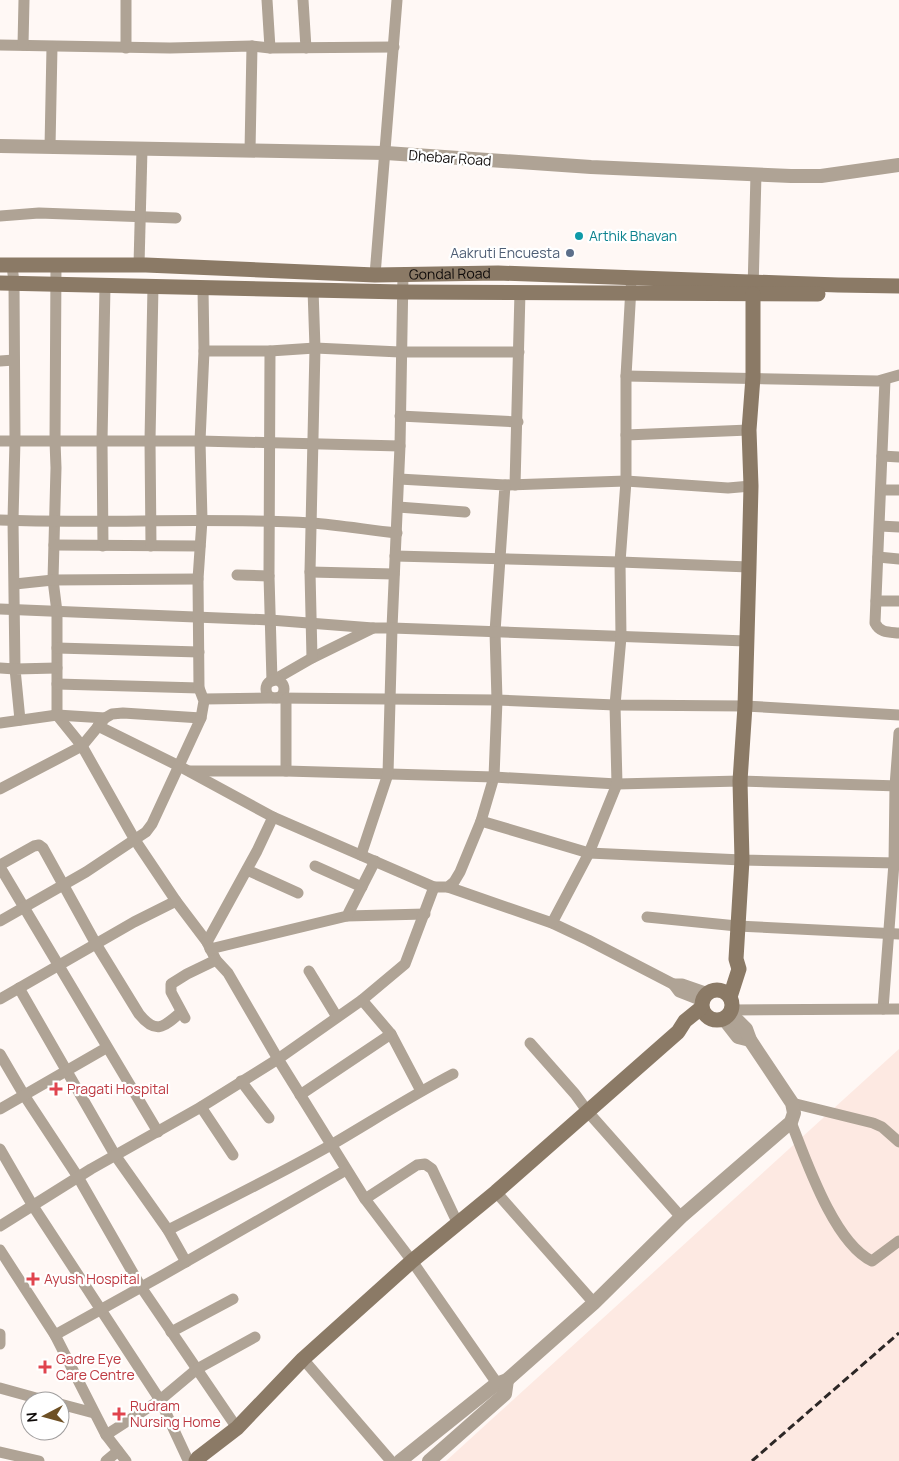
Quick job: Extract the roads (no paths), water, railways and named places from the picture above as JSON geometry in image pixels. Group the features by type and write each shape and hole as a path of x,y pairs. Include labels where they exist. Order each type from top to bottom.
{"main road":[{"name":"Gondal Road","path":"6,265 139,265 376,275 498,273 631,285 754,288 899,296"},
{"name":"Gondal Road","path":"7,283 402,292 520,292 631,285"},
{"name":"Gondal Road","path":"754,288 838,285 899,286"},
{"path":"704,1005 714,1021 728,1006 739,969 736,959 742,860 740,781 745,706 749,567 751,486 749,430 753,378 754,288"},
{"path":"191,1460 237,1428 303,1359 412,1261 496,1192 678,1032 691,1029 714,990 728,1006"}],"street":[{"path":"23,45 24,0"},
{"path":"126,0 126,48"},
{"path":"267,0 270,48"},
{"path":"302,0 306,48"},
{"path":"376,275 397,0"},
{"path":"0,45 126,48 252,46 270,48 394,47"},
{"path":"250,151 252,46"},
{"path":"50,147 52,47"},
{"name":"Dhebar Road","path":"0,146 386,154 591,167 821,176 899,165"},
{"path":"139,265 142,149"},
{"path":"754,288 756,174"},
{"path":"0,216 39,213 176,218"},
{"path":"56,264 56,468 53,580 57,648 56,715 82,746 139,836 176,901 209,945 216,960 228,973 330,1145 365,1200 503,1386"},
{"path":"6,265 14,360 13,520 15,669 20,720"},
{"path":"360,855 388,774 389,700 400,446 400,352 403,274"},
{"path":"552,923 589,852 617,784 615,705 621,637 620,562 626,480 626,376 631,285"},
{"path":"103,546 102,441 105,286"},
{"path":"151,546 150,440 153,286"},
{"path":"0,921 63,886 139,836 152,824 183,769 201,718 204,699 199,688 198,579 202,520 200,441 204,352 203,288"},
{"path":"312,658 310,572 315,348 313,289"},
{"path":"448,887 454,882 460,872 481,822 494,777 497,700 496,632 501,559 518,422 520,292"},
{"path":"204,352 315,348 400,352 519,352"},
{"path":"270,351 270,682"},
{"path":"0,361 14,360"},
{"path":"626,376 885,380 899,375"},
{"path":"885,380 875,623 883,631 899,633"},
{"path":"400,416 518,422"},
{"path":"626,435 749,430"},
{"path":"0,441 312,442 400,446"},
{"path":"882,456 899,456"},
{"path":"399,479 510,485 626,480 728,488 751,486"},
{"path":"881,490 899,490"},
{"path":"398,507 465,512"},
{"path":"0,520 103,522 202,520 311,523 397,533"},
{"path":"880,526 899,527"},
{"path":"54,545 200,546"},
{"path":"395,556 749,567"},
{"path":"878,557 899,559"},
{"path":"310,572 394,574"},
{"path":"237,575 269,576"},
{"path":"15,584 53,580 198,579"},
{"path":"876,601 899,601"},
{"path":"0,609 270,620 373,628 746,641"},
{"path":"234,698 270,682 312,658 373,628"},
{"path":"57,648 199,652"},
{"path":"0,668 57,668"},
{"path":"270,682 280,682 284,686 284,693 278,698"},
{"path":"57,684 199,688"},
{"path":"278,698 286,771"},
{"path":"204,699 497,700 615,705 745,706 899,715"},
{"path":"0,789 82,746 101,722 112,714 201,718"},
{"path":"0,723 56,715 101,722 273,817 434,887 448,887 552,923 673,984 680,992 704,1005"},
{"path":"883,1009 894,934 899,733"},
{"path":"183,769 494,777 617,784 740,781 897,786"},
{"path":"209,945 273,817"},
{"path":"481,822 589,852 742,860 896,863"},
{"path":"158,1132 106,1048 0,866 27,849 39,845 43,848 51,859 63,886 96,944 147,1024 158,1027 183,1015 171,992 171,984 216,960"},
{"path":"348,916 375,861"},
{"path":"316,866 362,887"},
{"path":"247,870 298,893"},
{"path":"0,1226 115,1155 201,1107 278,1058 362,1000 405,964 434,887"},
{"path":"0,999 134,922 176,901"},
{"path":"209,945 348,916 425,914"},
{"path":"646,917 737,926 894,934"},
{"path":"309,971 337,1017"},
{"path":"19,988 115,1155 168,1230 186,1262"},
{"path":"362,1000 392,1034 421,1091"},
{"path":"728,1006 899,1009"},
{"path":"429,1461 503,1386 594,1303 681,1216 791,1122 794,1113 792,1103 750,1040 746,1029 728,1006"},
{"path":"300,1095 392,1034"},
{"path":"530,1043 575,1094 588,1112 681,1216"},
{"path":"0,1109 106,1048"},
{"path":"0,1054 24,1095 78,1178 141,1287 237,1428"},
{"path":"168,1230 269,1179 453,1074"},
{"path":"241,1081 269,1118"},
{"path":"792,1103 873,1123 882,1127 899,1142"},
{"path":"201,1107 232,1155"},
{"path":"791,1122 819,1191 848,1242 858,1253 872,1261 899,1241"},
{"path":"0,1149 32,1206 160,1400 191,1460"},
{"path":"365,1200 417,1165 425,1164 432,1169 458,1224"},
{"path":"55,1335 346,1170"},
{"path":"496,1192 594,1303"},
{"path":"0,1250 55,1335 106,1435 126,1461"},
{"path":"170,1332 234,1299"},
{"path":"0,1334 0,1344"},
{"path":"106,1435 160,1400 197,1369 255,1337"},
{"path":"303,1359 391,1461"},
{"path":"400,1461 503,1386"},
{"path":"0,1388 20,1394"},
{"path":"70,1407 94,1414"},
{"path":"106,1461 118,1451"},
{"path":"0,1452 38,1461"}],"railway":[{"path":"752,1461 899,1333"}],"place":[{"name":"Arthik Bhavan","path":"579,236"},
{"name":"Aakruti Encuesta","path":"570,253"},
{"name":"Pragati Hospital","path":"56,1089"},
{"name":"Ayush Hospital","path":"33,1279"},
{"name":"Gadre Eye Care Centre","path":"45,1367"},
{"name":"Rudram Nursing Home","path":"119,1414"}]}
